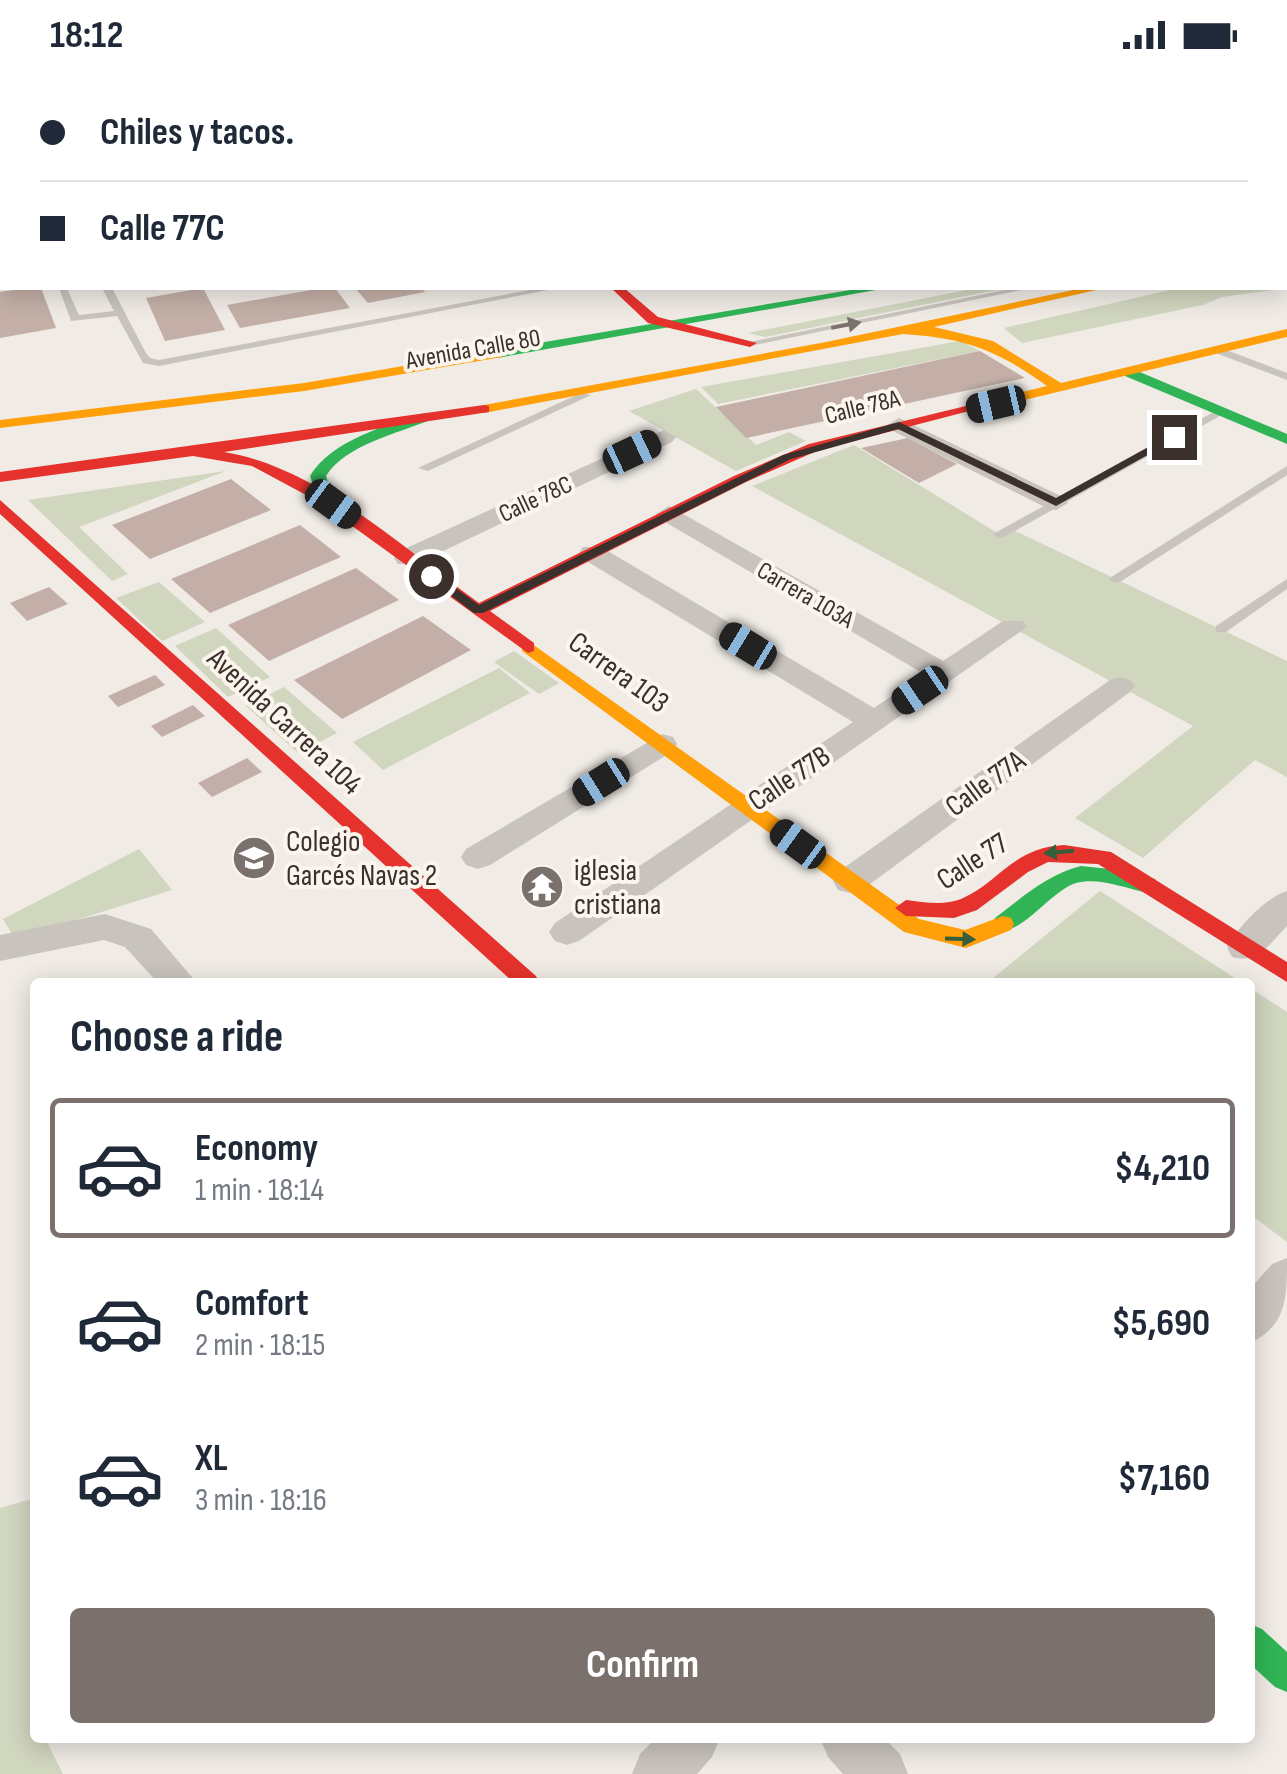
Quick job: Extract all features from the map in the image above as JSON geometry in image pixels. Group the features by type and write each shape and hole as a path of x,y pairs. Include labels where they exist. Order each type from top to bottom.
{"main road":[{"path":"628,290 676,310 750,312"},
{"path":"628,290 653,320 750,343"},
{"path":"578,343 618,320 628,290"},
{"name":"Avenida Calle 80","path":"0,424 304,388 870,290"},
{"name":"Avenida Calle 80","path":"0,440 319,402 941,290"},
{"name":"Avenida Calle 80","path":"0,477 425,417 801,350 1090,290"},
{"path":"987,338 983,327 988,312"},
{"path":"905,330 946,330 987,338 1060,389"},
{"name":"Calle 78A","path":"478,610 787,457 899,425 1287,334"},
{"name":"Avenida Calle 80","path":"0,458 300,420 750,343 801,350"},
{"path":"1130,372 1287,439"},
{"path":"326,499 318,486 318,474 332,458 425,417"},
{"name":"Carrera 103","path":"194,452 256,462 326,499 862,890"},
{"path":"6,510 28,487 54,474 86,467"},
{"name":"Avenida Carrera 104","path":"6,510 524,978"},
{"name":"Calle 77","path":"862,890 926,914 949,915 972,905 1036,856 1059,850 1103,857 1147,886"},
{"name":"Calle 77","path":"862,890 912,926 965,942 1000,930 1053,882 1069,874 1116,877 1147,886"},
{"path":"1147,886 1287,973"},
{"path":"1255,1646 1287,1675"}],"street":[{"path":"899,425 1056,503"},
{"name":"Calle 78C","path":"407,558 664,437"},
{"name":"Carrera 103A","path":"668,514 944,674"},
{"path":"592,552 873,722"},
{"name":"Calle 77B","path":"567,932 1013,628"},
{"name":"Calle 77A","path":"862,890 1120,686"},
{"path":"478,857 662,744"},
{"path":"1245,946 1287,904"},
{"path":"0,948 105,927 138,938 174,978"},
{"path":"1255,1316 1287,1278"},
{"path":"660,1774 688,1743"},
{"path":"852,1743 880,1774"}],"lane":[{"path":"64,290 74,319 120,313"},
{"path":"107,290 147,361 159,363 451,300 536,290"},
{"path":"750,343 1016,290"},
{"path":"1218,350 1287,378"},
{"path":"424,468 598,387"},
{"path":"999,534 1221,412"},
{"path":"1115,578 1287,470"},
{"path":"1221,629 1287,584"}],"green space":[{"path":"967,290 996,290 765,337 748,333"},
{"path":"1170,290 1273,290 1222,297 1203,305 1022,343 1004,328"},
{"path":"960,341 980,351 718,404 701,387"},
{"path":"696,389 756,445 789,432 806,441 736,471 629,411"},
{"path":"854,445 999,534 1009,528 1287,661 1287,777 1255,760 1143,858 1075,818 1193,726 752,486"},
{"path":"226,471 79,527 128,574 112,581 28,500"},
{"path":"159,582 205,622 162,641 116,598"},
{"path":"216,628 270,677 228,697 175,646"},
{"path":"514,651 559,683 539,694 494,662"},
{"path":"499,668 530,693 383,770 353,742"},
{"path":"284,687 337,733 298,753 246,706"},
{"path":"139,849 172,890 15,939 3,919"},
{"path":"1100,891 1235,978 993,978"},
{"path":"1255,991 1287,1012 1287,1242 1255,1218"},
{"path":"30,1499 30,1743 48,1743 63,1774 0,1774 0,1508"}],"building":[{"path":"42,290 56,328 0,338 0,292"},
{"path":"204,290 225,330 165,341 146,298"},
{"path":"311,290 336,290 350,308 240,328 227,305"},
{"path":"357,290 425,292 368,303"},
{"path":"980,351 1025,378 746,438 716,407"},
{"path":"908,438 957,464 919,483 861,448"},
{"path":"231,479 271,510 150,559 112,525"},
{"path":"300,525 341,557 210,613 171,579"},
{"path":"356,568 399,600 269,661 228,625"},
{"path":"49,587 68,604 27,621 10,603"},
{"path":"423,616 471,650 342,719 294,680"},
{"path":"155,675 165,685 118,707 108,696"},
{"path":"193,705 205,716 162,737 151,726"},
{"path":"247,758 262,772 212,797 198,783"}],"traffic: fast":[{"path":"497,354 869,290"},
{"path":"1130,373 1287,439"},
{"path":"325,499 318,476 323,467 348,449 425,417"},
{"path":"1003,924 1055,884 1081,874 1147,885"},
{"path":"1255,1646 1287,1675"}],"traffic: slow":[{"path":"484,409 826,346 1090,290"},
{"path":"905,330 951,333 988,344 1060,389"},
{"path":"970,409 1287,333"},
{"path":"0,424 304,387 497,354"},
{"path":"528,647 912,926 966,939 1003,924"}],"traffic: jam":[{"path":"619,290 653,320 750,343"},
{"path":"0,477 484,409"},
{"path":"478,610 740,479 814,447 970,409"},
{"path":"194,452 256,462 325,499 528,647"},
{"path":"0,505 524,978"},
{"path":"906,908 933,911 969,904 1040,857 1056,853 1103,857 1287,973"}],"place":[{"name":"Colegio Garcés Navas 2","path":"254,858"},
{"name":"iglesia cristiana","path":"542,887"}],"route":[{"path":"431,576 478,610 787,457 899,425 1056,503 1174,437"}]}
